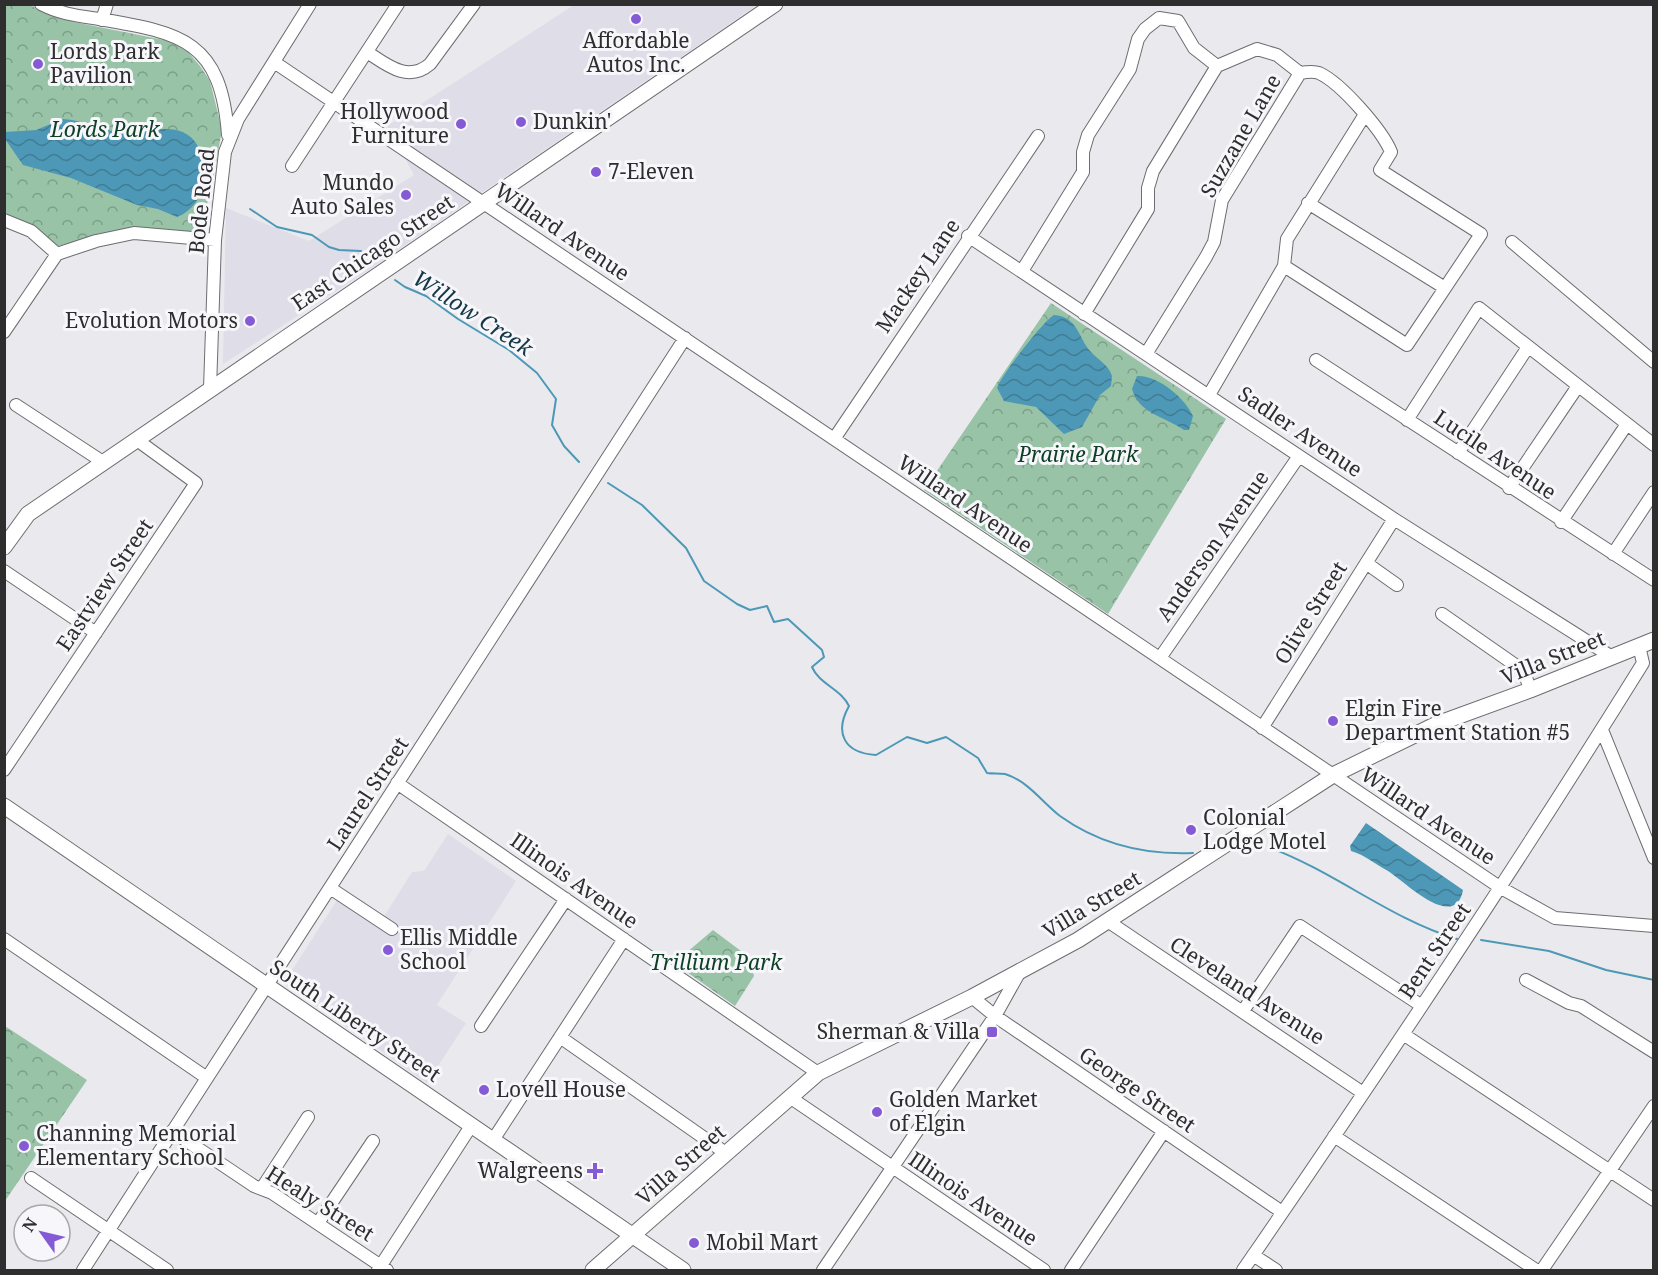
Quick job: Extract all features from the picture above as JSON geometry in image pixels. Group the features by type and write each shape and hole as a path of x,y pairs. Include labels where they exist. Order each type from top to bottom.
{"main road":[{"name":"East Chicago Street","path":"4,547 28,514 776,4"},
{"name":"Villa Street","path":"593,1270 818,1073 1019,974 1109,922 1333,774 1403,739 1646,643"},
{"name":"South Liberty Street","path":"4,806 683,1270"}],"street":[{"path":"41,4 63,13 164,32 180,37 194,47 211,67 220,86 229,140"},
{"path":"102,20 107,4"},
{"name":"Bode Road","path":"210,389 215,240 222,171 229,140 243,111 310,4"},
{"path":"292,166 398,4"},
{"path":"367,52 398,71 412,74 422,71 430,64 474,4"},
{"path":"1022,271 1083,172 1083,152 1088,135 1130,69 1138,39 1144,29 1159,18 1179,21 1194,48 1217,66"},
{"path":"1084,314 1149,209 1148,188 1153,171 1217,66 1257,49 1277,55 1300,73"},
{"name":"Willard Avenue","path":"274,62 1501,888 1556,918 1653,926"},
{"name":"Suzzane Lane","path":"1146,354 1214,242 1222,200 1300,73 1317,72 1339,86 1385,138 1391,152 1380,170 1480,234 1445,288"},
{"path":"1209,395 1284,266 1287,239 1364,116"},
{"name":"Mackey Lane","path":"834,439 968,236 1038,136"},
{"path":"1284,266 1407,345 1445,288 1308,203"},
{"path":"4,220 31,231 57,254"},
{"path":"4,332 57,254 96,241 134,233 215,240"},
{"name":"Sadler Avenue","path":"968,236 1394,519 1611,657"},
{"path":"1512,242 1653,362"},
{"path":"1407,420 1479,308 1653,445"},
{"name":"Laurel Street","path":"83,1270 685,338"},
{"path":"1458,453 1528,347"},
{"name":"Lucile Avenue","path":"1316,360 1653,580"},
{"path":"1509,488 1578,386"},
{"path":"16,405 103,462"},
{"path":"1561,522 1627,424"},
{"name":"Eastview Street","path":"4,770 196,483 137,440"},
{"name":"Anderson Avenue","path":"1160,658 1299,456"},
{"path":"1613,554 1653,492"},
{"name":"Olive Street","path":"1262,728 1394,519"},
{"path":"1366,563 1398,585"},
{"path":"4,571 96,633"},
{"path":"1442,614 1518,667 1525,674 1530,690"},
{"name":"Bent Street","path":"1243,1270 1501,888 1643,663 1646,643"},
{"path":"1602,730 1653,858"},
{"name":"Illinois Avenue","path":"397,783 818,1073"},
{"path":"330,888 392,929"},
{"path":"481,1026 566,899"},
{"name":"Cleveland Avenue","path":"1109,922 1364,1093"},
{"path":"1243,1011 1300,926 1422,1006"},
{"path":"4,939 207,1078"},
{"path":"493,1140 624,939"},
{"path":"823,1270 995,1016 1019,974"},
{"path":"1526,980 1569,1003 1581,1006 1653,1052"},
{"name":"George Street","path":"972,997 995,1016 1282,1212"},
{"path":"1403,1034 1653,1200"},
{"path":"560,1037 727,1154"},
{"name":"Illinois Avenue","path":"791,1098 1044,1270"},
{"path":"1542,1270 1653,1106"},
{"path":"262,1188 308,1116"},
{"path":"382,1269 471,1126"},
{"name":"Healy Street","path":"172,1131 254,1186 262,1188 318,1223 382,1269"},
{"path":"1071,1270 1164,1131"},
{"path":"1334,1136 1536,1270"},
{"path":"318,1223 374,1141"},
{"path":"32,1178 167,1270"},
{"path":"1253,1255 1276,1270"}],"shaded area":[{"path":"574,5 757,5 358,277 223,364 226,208 309,241 414,175 387,126"},
{"name":"Ellis Middle School","path":"448,834 516,881 437,1005 466,1023 427,1083 284,983 344,889 383,918 412,872 424,871"}],"green space":[{"name":"Lords Park","path":"4,5 29,5 74,22 169,41 188,52 210,81 222,130 210,195 198,230 188,232 130,228 58,246 5,214"},
{"name":"Prairie Park","path":"1051,303 1226,419 1108,614 924,490"},
{"name":"Trillium Park","path":"713,930 749,957 754,976 735,1006 684,970 686,953"},
{"name":"Channing Memorial Elementary School","path":"5,1026 87,1080 5,1201"}],"water":[{"path":"63,119 121,132 165,129 185,133 200,150 204,161 205,178 198,198 188,211 177,217 158,209 137,205 71,178 23,165 5,139 5,132 36,130"},
{"path":"1054,315 1073,324 1086,346 1105,365 1112,376 1111,386 1100,395 1082,427 1064,434 1036,407 1004,401 997,388 1023,349"},
{"path":"1137,376 1162,383 1184,402 1193,416 1189,430 1184,430 1153,414 1140,404 1132,389"},
{"path":"1366,823 1463,890 1458,902 1450,906 1428,900 1388,871 1351,851 1350,846"}],"waterway":[{"name":"Willow Creek","path":"250,209 277,227 312,235 329,247 361,251 369,256"},
{"name":"Willow Creek","path":"395,280 426,296 458,319 509,350 537,373 556,399 552,425 564,446 579,462"},
{"name":"Willow Creek","path":"608,483 642,505 686,548 704,581 737,604 750,610 767,606 774,622 788,619 822,650 824,657 812,667 815,673 841,695 849,706 842,725 845,740 849,746 876,755 907,737 927,743 946,737 978,758 987,773 1013,777 1034,792 1060,816 1091,834 1141,850 1193,853"},
{"name":"Willow Creek","path":"1268,847 1316,869 1408,920 1457,939"},
{"name":"Willow Creek","path":"1481,940 1549,951 1606,970 1654,980"}],"place":[{"name":"Affordable Autos Inc.","path":"636,19"},
{"name":"Lords Park Pavilion","path":"38,64"},
{"name":"Dunkin'","path":"521,122"},
{"name":"Hollywood Furniture","path":"461,124"},
{"name":"7-Eleven","path":"596,172"},
{"name":"Mundo Auto Sales","path":"406,195"},
{"name":"Evolution Motors","path":"250,321"},
{"name":"Elgin Fire Department Station #5","path":"1333,721"},
{"name":"Colonial Lodge Motel","path":"1191,830"},
{"name":"Ellis Middle School","path":"388,950"},
{"name":"Sherman & Villa","path":"992,1032"},
{"name":"Lovell House","path":"484,1090"},
{"name":"Golden Market of Elgin","path":"877,1112"},
{"name":"Channing Memorial Elementary School","path":"24,1146"},
{"name":"Walgreens","path":"595,1171"},
{"name":"Mobil Mart","path":"694,1243"}]}
